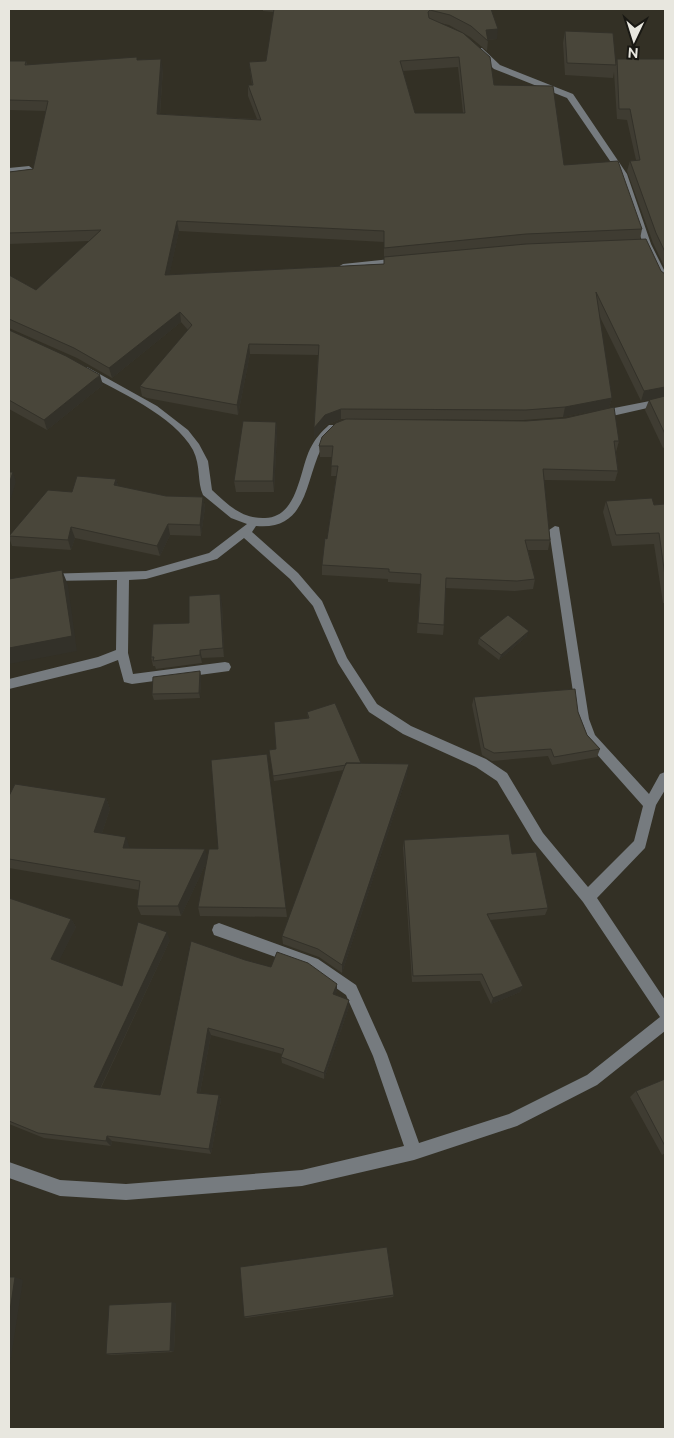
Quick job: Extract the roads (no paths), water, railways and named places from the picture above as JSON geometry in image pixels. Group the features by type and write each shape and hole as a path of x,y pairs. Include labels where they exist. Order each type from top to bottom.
{"street":[{"path":"471,44 497,67 570,96 622,174 643,244 665,282"},
{"path":"9,170 29,169"},
{"path":"343,267 409,260"},
{"path":"81,367 152,408 188,435 203,461 207,492 235,516 254,524 277,522 296,505 316,446 331,429 344,424"},
{"path":"590,417 665,401"},
{"path":"36,578 146,575 213,556 254,524"},
{"path":"555,530 582,719 590,738 650,804"},
{"path":"244,532 294,576 318,604 342,660 373,708 408,730 481,763 502,777 538,837 588,897 665,1012"},
{"path":"123,575 122,653 128,678 132,680 224,667"},
{"path":"9,684 100,662 122,653"},
{"path":"588,897 640,844 650,804 665,778"},
{"path":"219,930 313,964 351,990 380,1054 414,1152"},
{"path":"9,1170 60,1188 126,1192 302,1178 414,1152 512,1121 592,1080 665,1022"}]}
